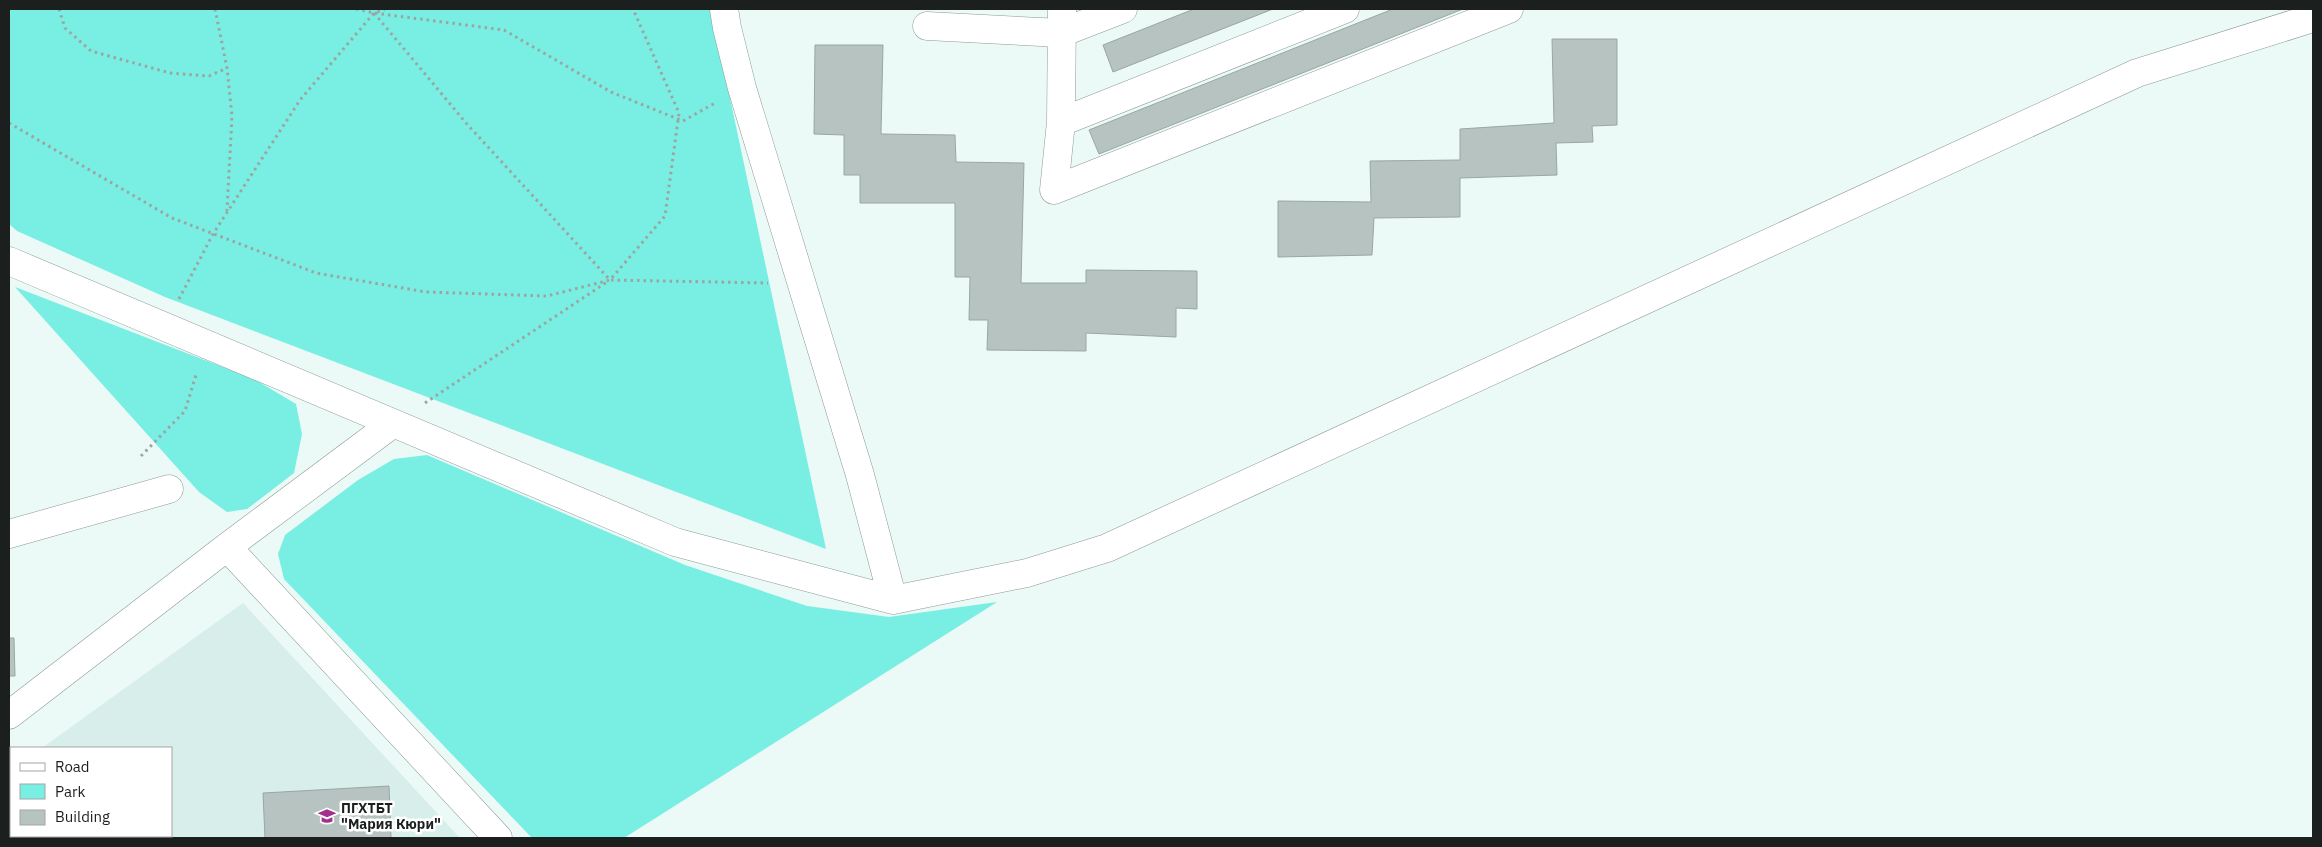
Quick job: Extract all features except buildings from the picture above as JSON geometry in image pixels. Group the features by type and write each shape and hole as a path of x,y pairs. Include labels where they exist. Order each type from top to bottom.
{"street":[{"path":"724,9 742,88 860,474 894,600"},
{"path":"927,26 1061,21 1123,9"},
{"path":"1061,122 1345,9"},
{"path":"1061,21 1061,122 1054,190 1509,9"},
{"path":"9,261 675,542 894,600 1027,573 1107,548 2137,73 2313,18"},
{"path":"9,715 227,547 392,424"},
{"path":"9,534 169,489"},
{"path":"227,547 498,838"}],"path":[{"path":"60,9 65,28 91,51 170,73 209,76 228,68"},
{"path":"215,9 228,68 232,116 228,211"},
{"path":"356,9 504,30 611,92 683,121 742,88"},
{"path":"179,300 213,234 300,100 374,13 385,9"},
{"path":"392,424 610,280 665,216 678,113 634,9"},
{"path":"374,13 466,123 610,280"},
{"path":"9,122 172,218 316,273 426,292 547,296 610,280 802,284"},
{"path":"141,456 186,411 197,376 190,370"}],"shaded area":[{"path":"243,603 460,838 9,838 10,771 10,837 172,837 172,747 43,747"}],"green space":[{"path":"9,9 711,9 826,549 165,297 17,231 9,224"},
{"path":"15,287 254,379 296,404 302,434 294,473 247,509 227,512 199,492"},
{"path":"427,455 685,565 807,606 889,617 997,602 624,838 532,838 284,579 278,554 285,535 358,480 394,459"}],"place":[{"name":"ПГХТБТ \"Мария Кюри\"","path":"327,816"}]}
